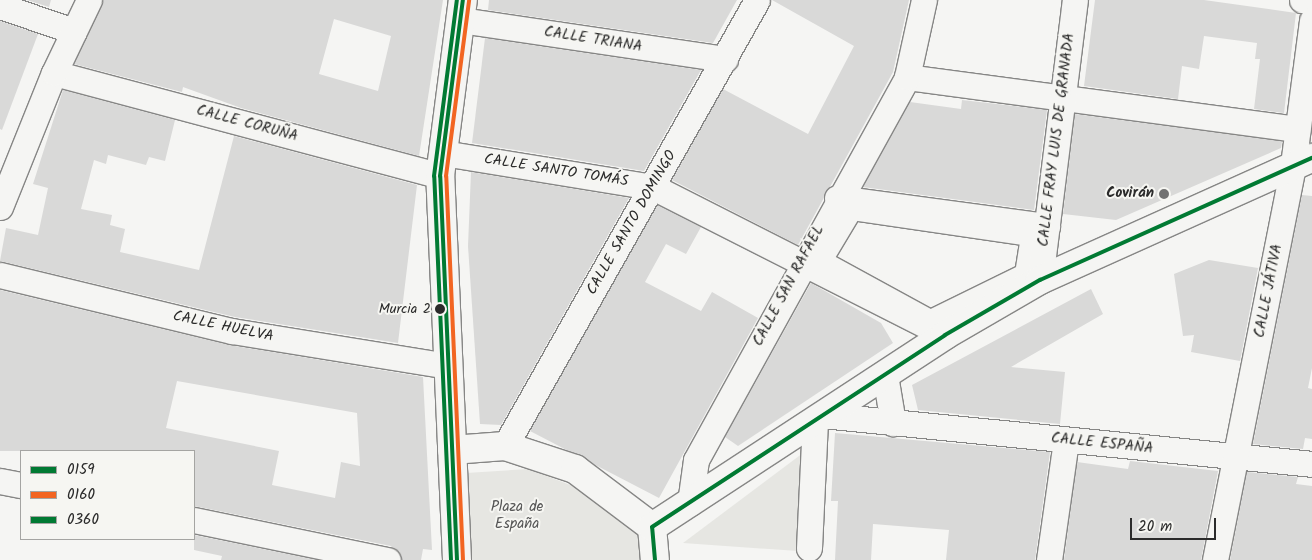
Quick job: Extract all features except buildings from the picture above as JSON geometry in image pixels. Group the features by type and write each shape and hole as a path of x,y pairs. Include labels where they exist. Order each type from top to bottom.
{"street":[{"path":"0,207 54,73 89,0"},
{"name":"CALLE SANTO DOMINGO","path":"505,446 757,0"},
{"name":"CALLE SAN RAFAEL","path":"690,503 696,460 800,264 907,77 924,0"},
{"name":"CALLE FRAY LUIS DE GRANADA","path":"1040,280 1038,231 1063,100 1075,0"},
{"path":"1302,0 1312,1"},
{"path":"0,6 74,31"},
{"path":"456,560 442,165 462,10"},
{"name":"CALLE TRIANA","path":"462,10 725,59"},
{"name":"CALLE JÁTIVA","path":"1215,560 1236,457 1303,162 1298,129 1312,20"},
{"name":"CALLE CORUÑA","path":"54,73 442,165"},
{"path":"907,77 1063,100 1298,129"},
{"path":"652,528 945,335 1040,280 1303,162"},
{"name":"CALLE SANTO TOMÁS","path":"442,165 653,187 800,264 945,335"},
{"path":"837,198 1038,231"},
{"path":"852,210 1038,231 1024,273 930,319 822,260 852,210"},
{"name":"CALLE HUELVA","path":"0,275 232,331 448,366"},
{"path":"885,375 892,422"},
{"path":"810,548 818,418"},
{"name":"CALLE ESPAÑA","path":"818,418 892,422 1312,464"},
{"path":"1048,560 1066,440"},
{"path":"452,450 505,446 575,469 652,528 656,560"},
{"path":"0,481 20,485"},
{"path":"195,520 388,560"}],"green space":[{"path":"803,453 798,551 683,543"},
{"name":"Plaza de España","path":"528,469 586,491 638,532 640,560 472,560 466,473"}],"transit line":[{"name":"0360","path":"451,560 434,176 457,0"},
{"name":"0159","path":"457,560 440,176 463,0"},
{"name":"0160","path":"463,560 446,176 469,1"},
{"name":"0159","path":"655,560 652,527 945,335 1040,280 1312,158"}],"place":[{"name":"Covirán","path":"1164,194"},
{"name":"Murcia 2","path":"440,309"}]}
